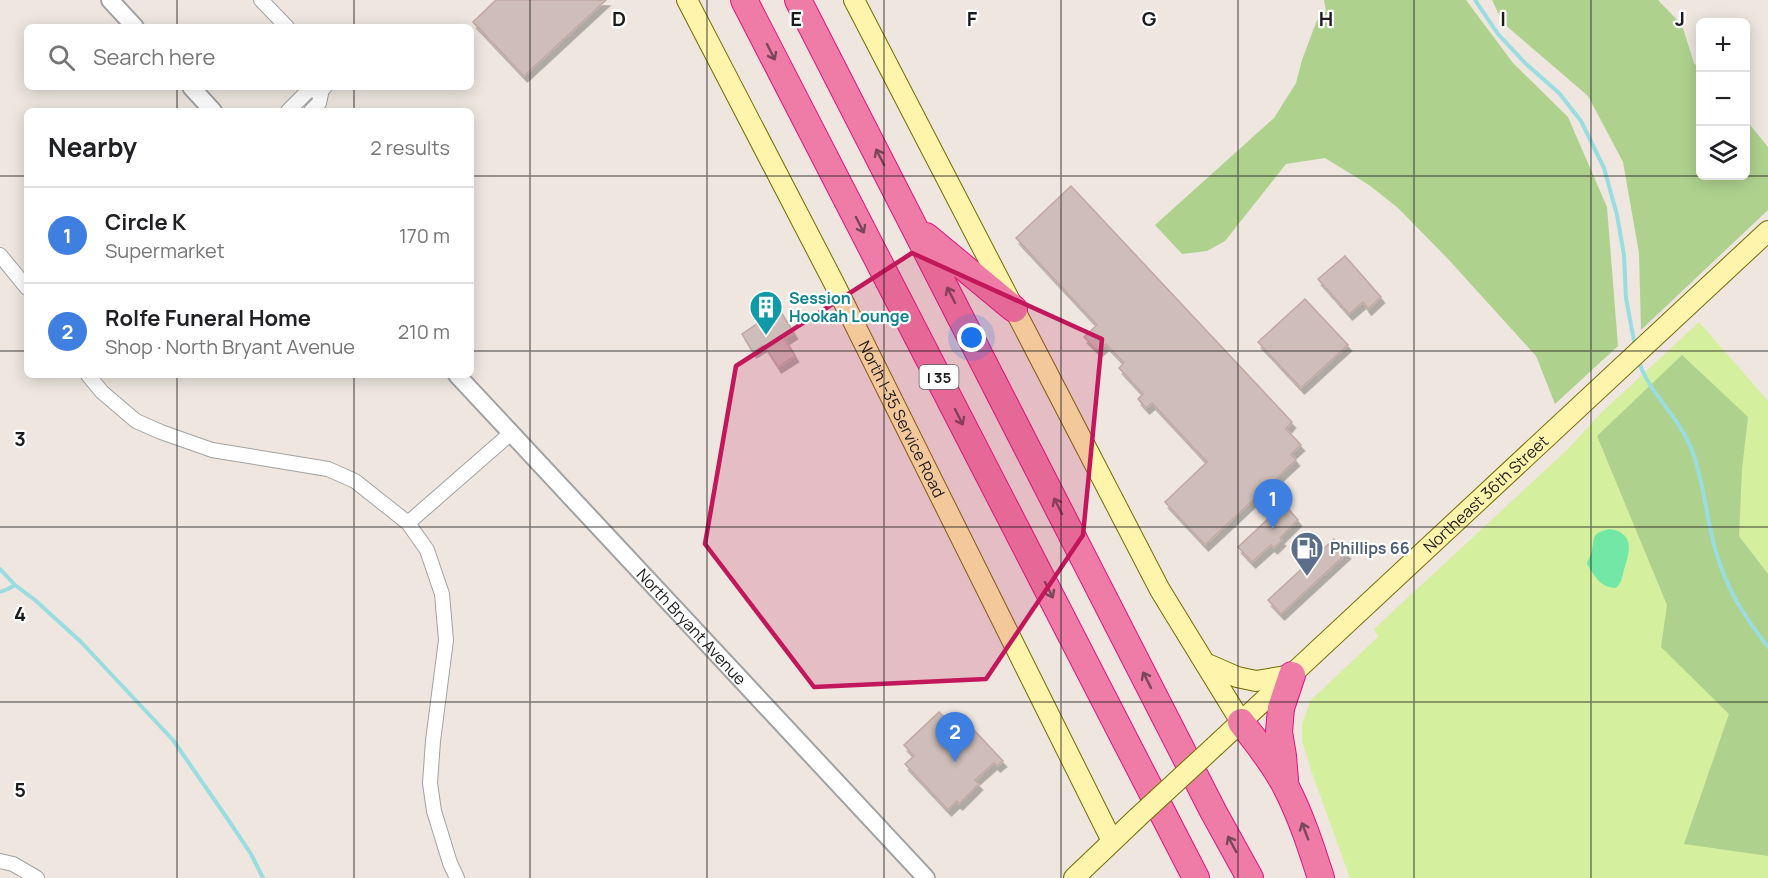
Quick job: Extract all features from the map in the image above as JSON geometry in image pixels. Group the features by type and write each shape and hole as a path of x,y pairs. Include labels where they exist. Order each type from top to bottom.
{"highway":[{"name":"I 35","path":"744,0 1196,878"},
{"name":"I 35","path":"798,0 1213,811 1250,878"},
{"path":"916,228 1014,309"},
{"path":"1286,786 1279,732 1281,708 1292,675"},
{"path":"1241,722 1286,786 1306,832 1321,878"}],"main road":[{"name":"North I-35 Service Road","path":"687,0 835,285 1112,841"},
{"path":"854,0 1160,590 1241,722"},
{"name":"Northeast 36th Street","path":"1074,878 1768,231"},
{"path":"1205,663 1237,678 1256,681 1292,675"}],"street":[{"path":"110,0 132,24"},
{"path":"261,0 284,24"},
{"path":"194,90 210,108"},
{"path":"291,108 308,91 313,90"},
{"path":"313,108 319,103 322,90"},
{"path":"0,255 24,284"},
{"path":"90,378 102,392 136,421 212,450 328,469 355,481 408,523 427,550 442,594 446,640 436,711 430,783 434,811 457,878"},
{"name":"North Bryant Avenue","path":"460,378 926,878"},
{"path":"408,523 511,433"},
{"path":"0,861 13,864 37,878"}],"highlighted area":[{"path":"912,253 1102,339 1083,535 986,679 814,687 705,544 736,366"}],"green space":[{"path":"1324,0 1466,0 1513,63 1568,117 1607,207 1618,346 1555,404 1536,356 1449,260 1398,208 1369,185 1325,158 1286,164 1225,241 1207,251 1182,254 1155,225 1274,118 1296,83 1317,20 1326,11"},
{"path":"1492,0 1658,0 1682,25 1696,65 1696,180 1750,180 1750,125 1768,147 1768,210 1641,330 1639,253 1623,162 1588,96 1503,23"},
{"path":"1699,322 1768,401 1768,878 1350,878 1302,741 1302,725 1310,701 1378,637 1374,629 1568,449 1600,414"},
{"path":"1682,355 1748,417 1742,469 1739,536 1768,574 1768,856 1684,844 1729,714 1661,647 1667,605 1597,436"},
{"path":"1609,529 1622,534 1629,548 1622,578 1616,588 1602,584 1587,564 1595,536"}],"building":[{"path":"496,0 606,0 524,76 473,22"},
{"path":"1071,186 1292,422 1286,429 1301,445 1291,454 1296,460 1205,545 1165,502 1207,462 1152,403 1146,408 1138,399 1143,394 1119,368 1124,363 1106,344 1098,351 1084,337 1097,325 1016,238"},
{"path":"1345,256 1381,297 1368,309 1363,302 1349,314 1318,279"},
{"path":"1305,299 1348,345 1301,388 1258,342"},
{"name":"Session Hookah Lounge","path":"779,309 794,333 785,339 795,356 778,367 764,345 753,352 742,334"},
{"path":"1284,504 1298,520 1280,538 1282,540 1274,548 1271,545 1252,562 1238,547"},
{"name":"Phillips 66","path":"1334,539 1347,553 1281,614 1268,600"},
{"path":"939,712 961,734 964,731 967,734 973,729 1003,761 997,766 994,763 975,780 979,784 959,804 957,801 948,810 905,764 914,756 904,745"}],"waterway":[{"path":"1475,0 1498,34 1525,63 1559,93 1581,121 1604,168 1617,215 1624,255 1626,298 1635,346"},
{"path":"1638,359 1654,391 1676,420 1688,441 1698,468 1712,538 1725,579 1737,602 1768,647"},
{"path":"0,569 15,585 81,642 173,740 251,854 263,878"},
{"path":"0,592 15,585"}],"place":[{"name":"Session Hookah Lounge","path":"766,336"},
{"name":"Circle K","path":"1273,529"},
{"name":"Phillips 66","path":"1307,577"},
{"name":"Rolfe Funeral Home","path":"955,762"}]}
